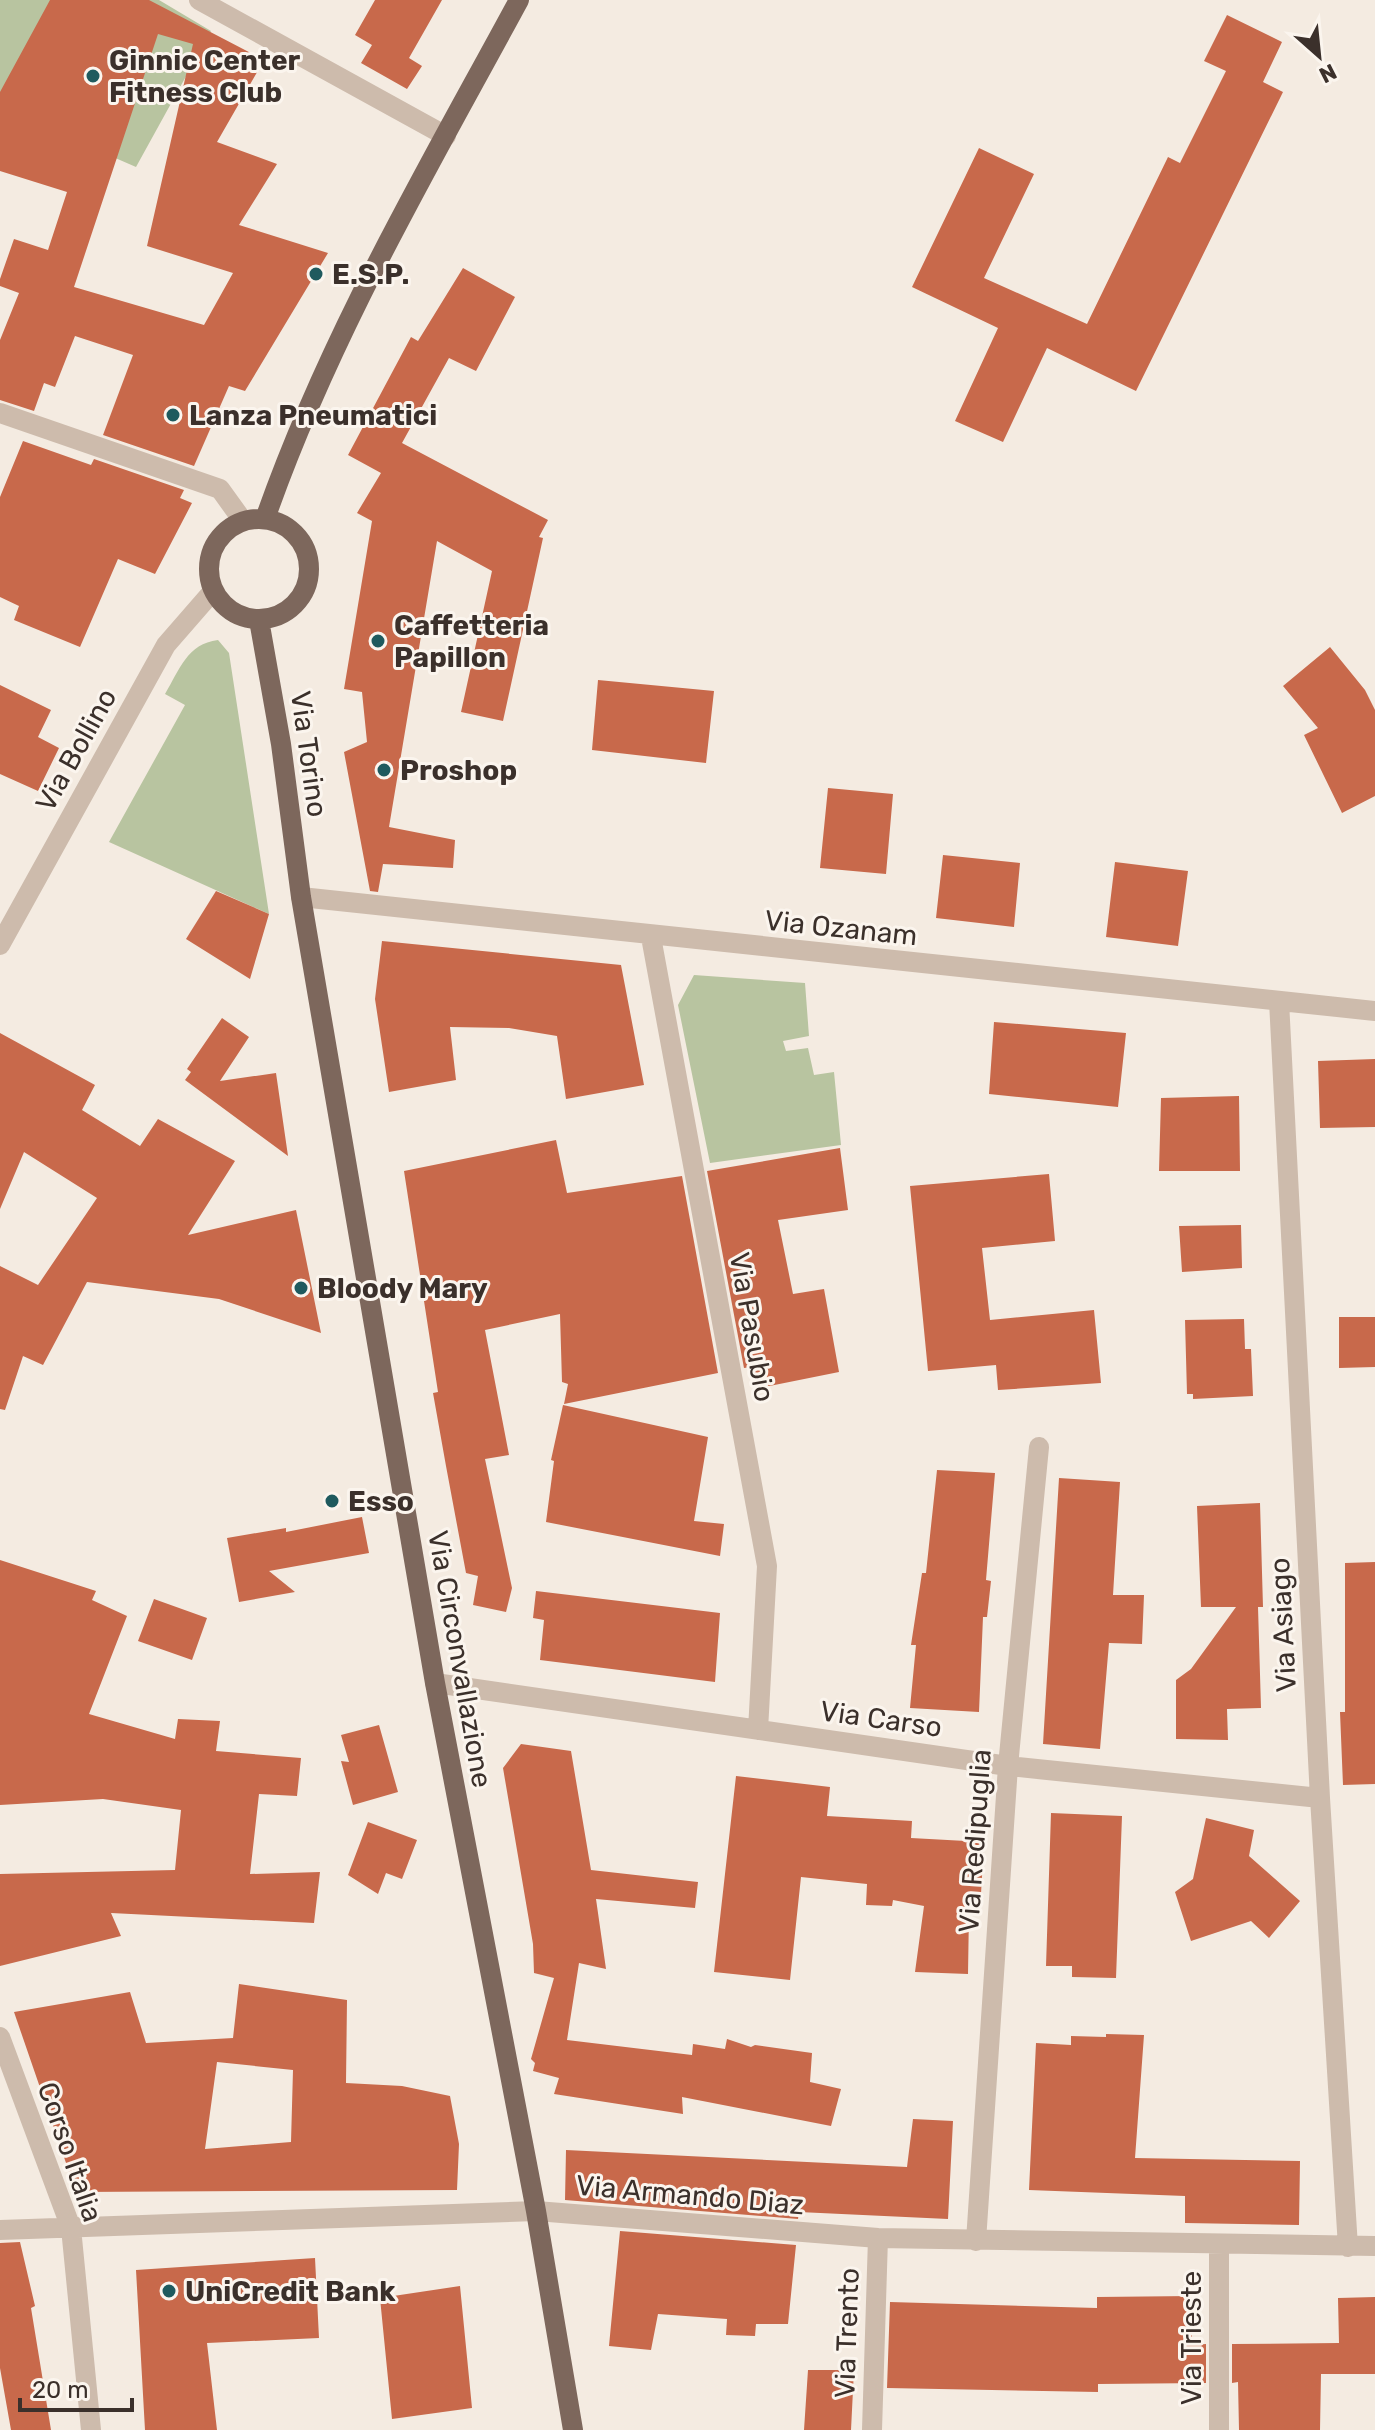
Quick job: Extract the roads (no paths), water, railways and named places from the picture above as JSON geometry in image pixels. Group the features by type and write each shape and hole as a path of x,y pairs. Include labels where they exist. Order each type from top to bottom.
{"main road":[{"path":"265,519 290,447 331,351 519,0"},
{"path":"265,519 287,527 299,538 309,568 307,584 289,610 259,620 240,616 224,606 208,578 212,549 230,527 243,521 265,519"},
{"name":"Via Torino","path":"259,620 281,744 301,897"},
{"name":"Via Circonvallazione","path":"301,897 435,1683 536,2211 573,2430"}],"street":[{"path":"199,0 446,136"},
{"path":"0,413 220,489 243,521"},
{"name":"Via Bollino","path":"0,945 166,645 213,591"},
{"name":"Via Ozanam","path":"301,897 651,937 1375,1011"},
{"name":"Via Pasubio","path":"651,937 767,1566 758,1730"},
{"name":"Via Asiago","path":"1279,1001 1320,1798 1348,2247"},
{"name":"Via Redipuglia","path":"976,2241 1008,1766 1039,1447"},
{"name":"Via Carso","path":"435,1683 1008,1766 1320,1798"},
{"name":"Corso Italia","path":"0,2037 71,2228 91,2430"},
{"name":"Via Armando Diaz","path":"0,2230 536,2211 878,2238 1219,2246 1375,2246"},
{"name":"Via Trento","path":"872,2430 878,2238"},
{"name":"Via Trieste","path":"1219,2246 1219,2430"}],"place":[{"name":"Ginnic Center Fitness Club","path":"93,76"},
{"name":"E.S.P.","path":"316,274"},
{"name":"Lanza Pneumatici","path":"173,415"},
{"name":"Caffetteria Papillon","path":"378,641"},
{"name":"Proshop","path":"384,770"},
{"name":"Bloody Mary","path":"301,1288"},
{"name":"Esso","path":"332,1501"},
{"name":"UniCredit Bank","path":"169,2291"}]}
